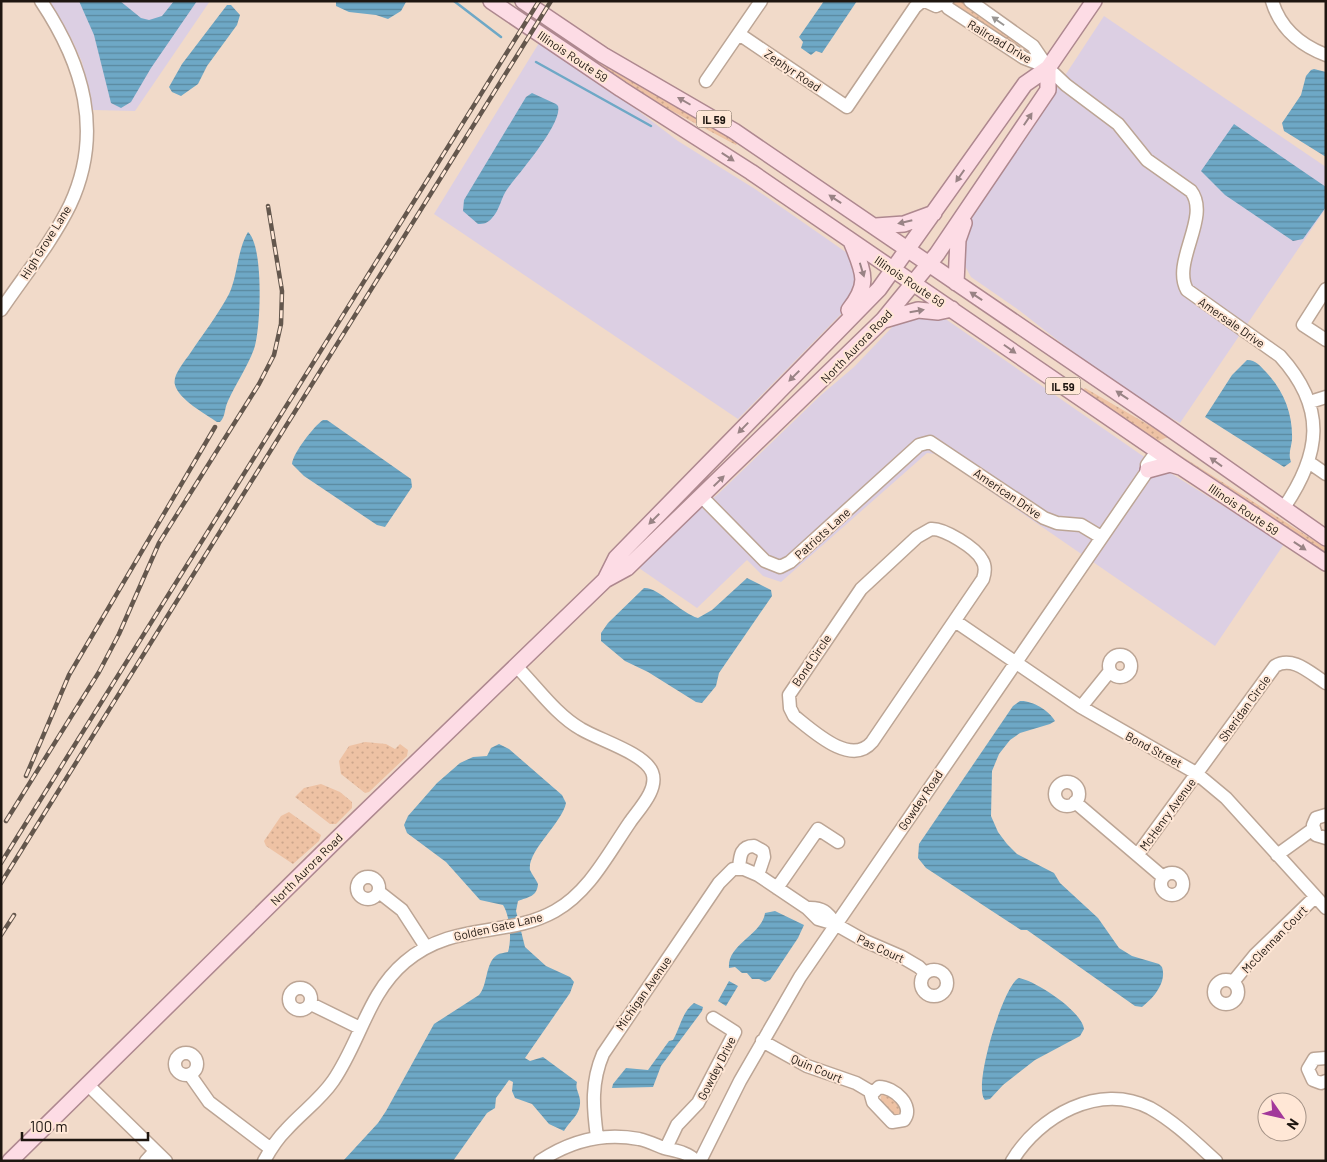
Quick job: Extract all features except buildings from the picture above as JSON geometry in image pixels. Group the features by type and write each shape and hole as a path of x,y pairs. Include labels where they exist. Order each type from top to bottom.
{"main road":[{"name":"Illinois Route 59","path":"491,1 621,90 751,172 1157,451 1326,563"},
{"name":"Illinois Route 59","path":"522,1 603,55 734,131 876,226 1326,538"},
{"name":"North Aurora Road","path":"605,580 616,558 858,313 894,270 1025,84 1048,68 1094,1"},
{"name":"North Aurora Road","path":"10,1161 605,580 627,568 883,320 929,264 1048,90 1048,68"},
{"path":"956,283 958,240 968,208"},
{"path":"876,226 904,224 934,214"},
{"path":"815,355 858,298 863,287 863,269 852,241"},
{"path":"883,320 918,310 938,312 952,309"},
{"path":"1157,451 1183,438"},
{"path":"1148,470 1170,464 1181,467"}],"street":[{"name":"High Grove Lane","path":"1,310 57,228 70,205 85,152 86,116 78,73 68,47 41,1"},
{"path":"706,81 760,1"},
{"path":"923,1 936,6 946,2"},
{"name":"Zephyr Road","path":"739,34 847,107 915,6 923,1"},
{"name":"Railroad Drive","path":"970,1 1033,46 1048,68"},
{"path":"1272,1 1279,18 1292,36 1313,50 1326,55"},
{"name":"Railroad Drive","path":"946,2 948,8 1021,56 1048,68"},
{"name":"Amersale Drive","path":"1048,68 1066,85 1110,117 1147,160 1195,196 1197,209 1183,284 1191,294 1280,356 1293,370 1310,402 1314,428 1310,462 1304,477 1283,509"},
{"path":"1326,289 1302,325 1326,340"},
{"path":"1310,402 1326,397"},
{"name":"American Drive","path":"919,446 930,442 934,443 1044,518 1057,523 1081,525 1101,537"},
{"name":"Patriots Lane","path":"702,497 765,561 780,567 790,562 919,446"},
{"name":"Gowdey Road","path":"700,1161 762,1041 835,924 1148,470 1147,465 1157,451"},
{"path":"1310,462 1326,474"},
{"name":"Bond Circle","path":"931,529 944,530 976,552 983,561 985,570 983,579 954,621 872,742 864,750 852,752 841,749 792,712 788,702 792,689 861,589 917,537 931,529"},
{"name":"Bond Street","path":"954,621 1081,707 1196,773 1226,798 1326,908"},
{"name":"Sheridan Circle","path":"1196,773 1275,666 1284,662 1293,663 1326,683"},
{"name":"Golden Gate Lane","path":"264,1161 287,1129 326,1091 342,1065 386,980 405,962 426,947 458,935 529,921 555,911 586,886 646,799 653,780 650,769 641,760 572,722 516,666"},
{"path":"1081,707 1110,671"},
{"name":"McHenry Avenue","path":"1138,854 1196,773"},
{"path":"1075,802 1163,877"},
{"path":"1277,855 1313,829 1316,818 1326,816"},
{"path":"777,888 818,829 838,842"},
{"path":"1313,829 1316,835 1326,838"},
{"path":"758,875 764,857 763,851 754,846 744,848 739,869 758,875 807,908 816,908 828,912 835,924"},
{"name":"Michigan Avenue","path":"598,1137 593,1106 594,1083 602,1054 719,883 728,873 739,869"},
{"path":"378,892 402,910 426,947"},
{"name":"McClennan Court","path":"1233,982 1255,955 1315,897"},
{"name":"Pas Court","path":"835,924 865,941 919,966 925,973"},
{"path":"311,1004 360,1028"},
{"name":"Gowdey Drive","path":"666,1148 677,1124 698,1103 735,1032 713,1018"},
{"name":"Quin Court","path":"762,1041 806,1066 856,1083 873,1092"},
{"path":"1326,1058 1314,1059 1308,1069 1313,1080 1321,1083 1326,1081"},
{"path":"190,1075 209,1102 271,1149"},
{"path":"87,1084 151,1156 166,1161"},
{"path":"1012,1161 1028,1138 1048,1120 1071,1108 1108,1100 1131,1102 1150,1108 1186,1133 1216,1161"},
{"path":"540,1161 576,1142 598,1137 628,1137 675,1150 696,1161"},
{"path":"666,1148 677,1161"}],"shaded area":[{"path":"48,1 210,1 135,111 93,110 82,62 71,38"},
{"path":"954,1 966,1 1027,48 1026,50 951,5"},
{"path":"1104,16 1326,167 1326,208 1180,423 1160,412 1065,346 1020,311 971,277 960,257 969,222"},
{"path":"539,43 616,94 678,141 755,189 850,255 860,277 845,310 738,419 434,214"},
{"path":"580,49 738,142 736,145 657,103 578,51"},
{"path":"906,316 940,317 947,320 1140,454 1284,544 1215,646 936,454 927,453 781,582 763,576 747,560 697,608 636,566 695,511 717,495 821,395 854,367 899,320"},
{"path":"1085,388 1168,437 1158,441 1083,390"},
{"path":"1172,450 1326,548 1326,553"},
{"path":"365,742 386,744 395,749 400,744 408,750 407,756 369,792 365,793 341,774 339,761 349,746"},
{"path":"321,784 340,792 352,802 352,808 336,824 330,824 295,797 304,788"},
{"path":"289,812 321,835 319,841 293,864 266,846 264,841 281,816"},
{"path":"882,1093 888,1093 900,1106 900,1115 895,1116 880,1101"}],"water":[{"path":"79,1 120,1 141,18 149,20 162,16 174,1 197,1 151,68 131,102 121,108 111,103 94,35"},
{"path":"336,1 406,2 401,11 388,19 376,15 349,12 336,6"},
{"path":"824,1 857,1 822,53 816,51 811,55 801,48 803,42 799,37"},
{"path":"227,5 231,5 240,15 237,25 207,66 198,84 181,96 172,92 169,87 182,64"},
{"path":"1314,69 1326,72 1326,157 1284,131 1282,123 1301,95 1306,76"},
{"path":"532,93 558,106 558,114 554,124 539,148 506,192 495,215 487,222 478,224 463,211 464,200 526,97"},
{"path":"1234,124 1326,187 1326,207 1303,239 1293,241 1225,195 1201,171"},
{"path":"248,232 257,253 259,270 260,288 256,339 254,349 228,401 223,417 220,422 217,422 182,396 175,385 175,378 179,369 229,294 244,239"},
{"path":"1247,360 1255,362 1266,372 1278,387 1286,403 1291,421 1292,440 1291,462 1284,467 1205,417 1232,375"},
{"path":"323,420 327,420 411,479 412,487 385,527 377,525 304,476 292,464 304,440"},
{"path":"747,578 771,590 772,596 719,673 716,686 702,703 696,702 648,672 625,661 601,641 601,633 608,623 644,588 656,592 698,618 712,610"},
{"path":"1020,701 1039,706 1049,713 1055,721 1020,733 1010,740 999,754 992,771 991,816 998,832 1007,844 1017,854 1054,873 1060,883 1098,918 1119,948 1132,956 1159,964 1162,967 1163,978 1161,984 1151,999 1142,1007 1135,1006 1027,930 1021,930 926,868 918,858 919,844 1013,706"},
{"path":"499,744 509,749 562,795 566,803 558,819 534,854 531,862 530,870 538,884 536,892 518,901 516,911 525,947 546,966 570,977 574,982 570,993 525,1058 530,1061 543,1057 577,1082 580,1100 579,1110 564,1131 549,1124 532,1104 515,1098 512,1091 513,1082 509,1080 496,1098 495,1108 487,1113 453,1161 343,1161 378,1123 386,1111 434,1024 479,995 484,986 490,963 498,954 508,952 510,928 503,905 480,900 446,862 407,833 404,825 408,816 437,783 460,763 473,757 487,756 491,748"},
{"path":"775,911 804,925 798,938 770,980 765,982 759,979 752,979 747,973 742,973 735,967 729,968 733,952 758,928 763,921 765,913"},
{"path":"1019,978 1027,980 1057,998 1075,1014 1084,1029 1080,1036 1035,1060 1003,1085 990,1099 985,1100 982,1092 986,1057 998,1016 1013,984"},
{"path":"729,981 738,986 726,1006 718,1001"},
{"path":"694,1003 703,1007 702,1011 661,1066 653,1087 612,1088 626,1068 648,1070 669,1041 673,1040 684,1015"}],"waterway":[{"path":"454,1 501,37"},
{"path":"536,62 651,126"}],"railway":[{"path":"1,863 539,1"},
{"path":"1,883 551,1"},
{"path":"6,821 99,672 119,634 159,543 259,384 274,355 281,324 282,291 268,206"},
{"path":"26,776 69,675 215,427"},
{"path":"1,935 14,915"}]}
